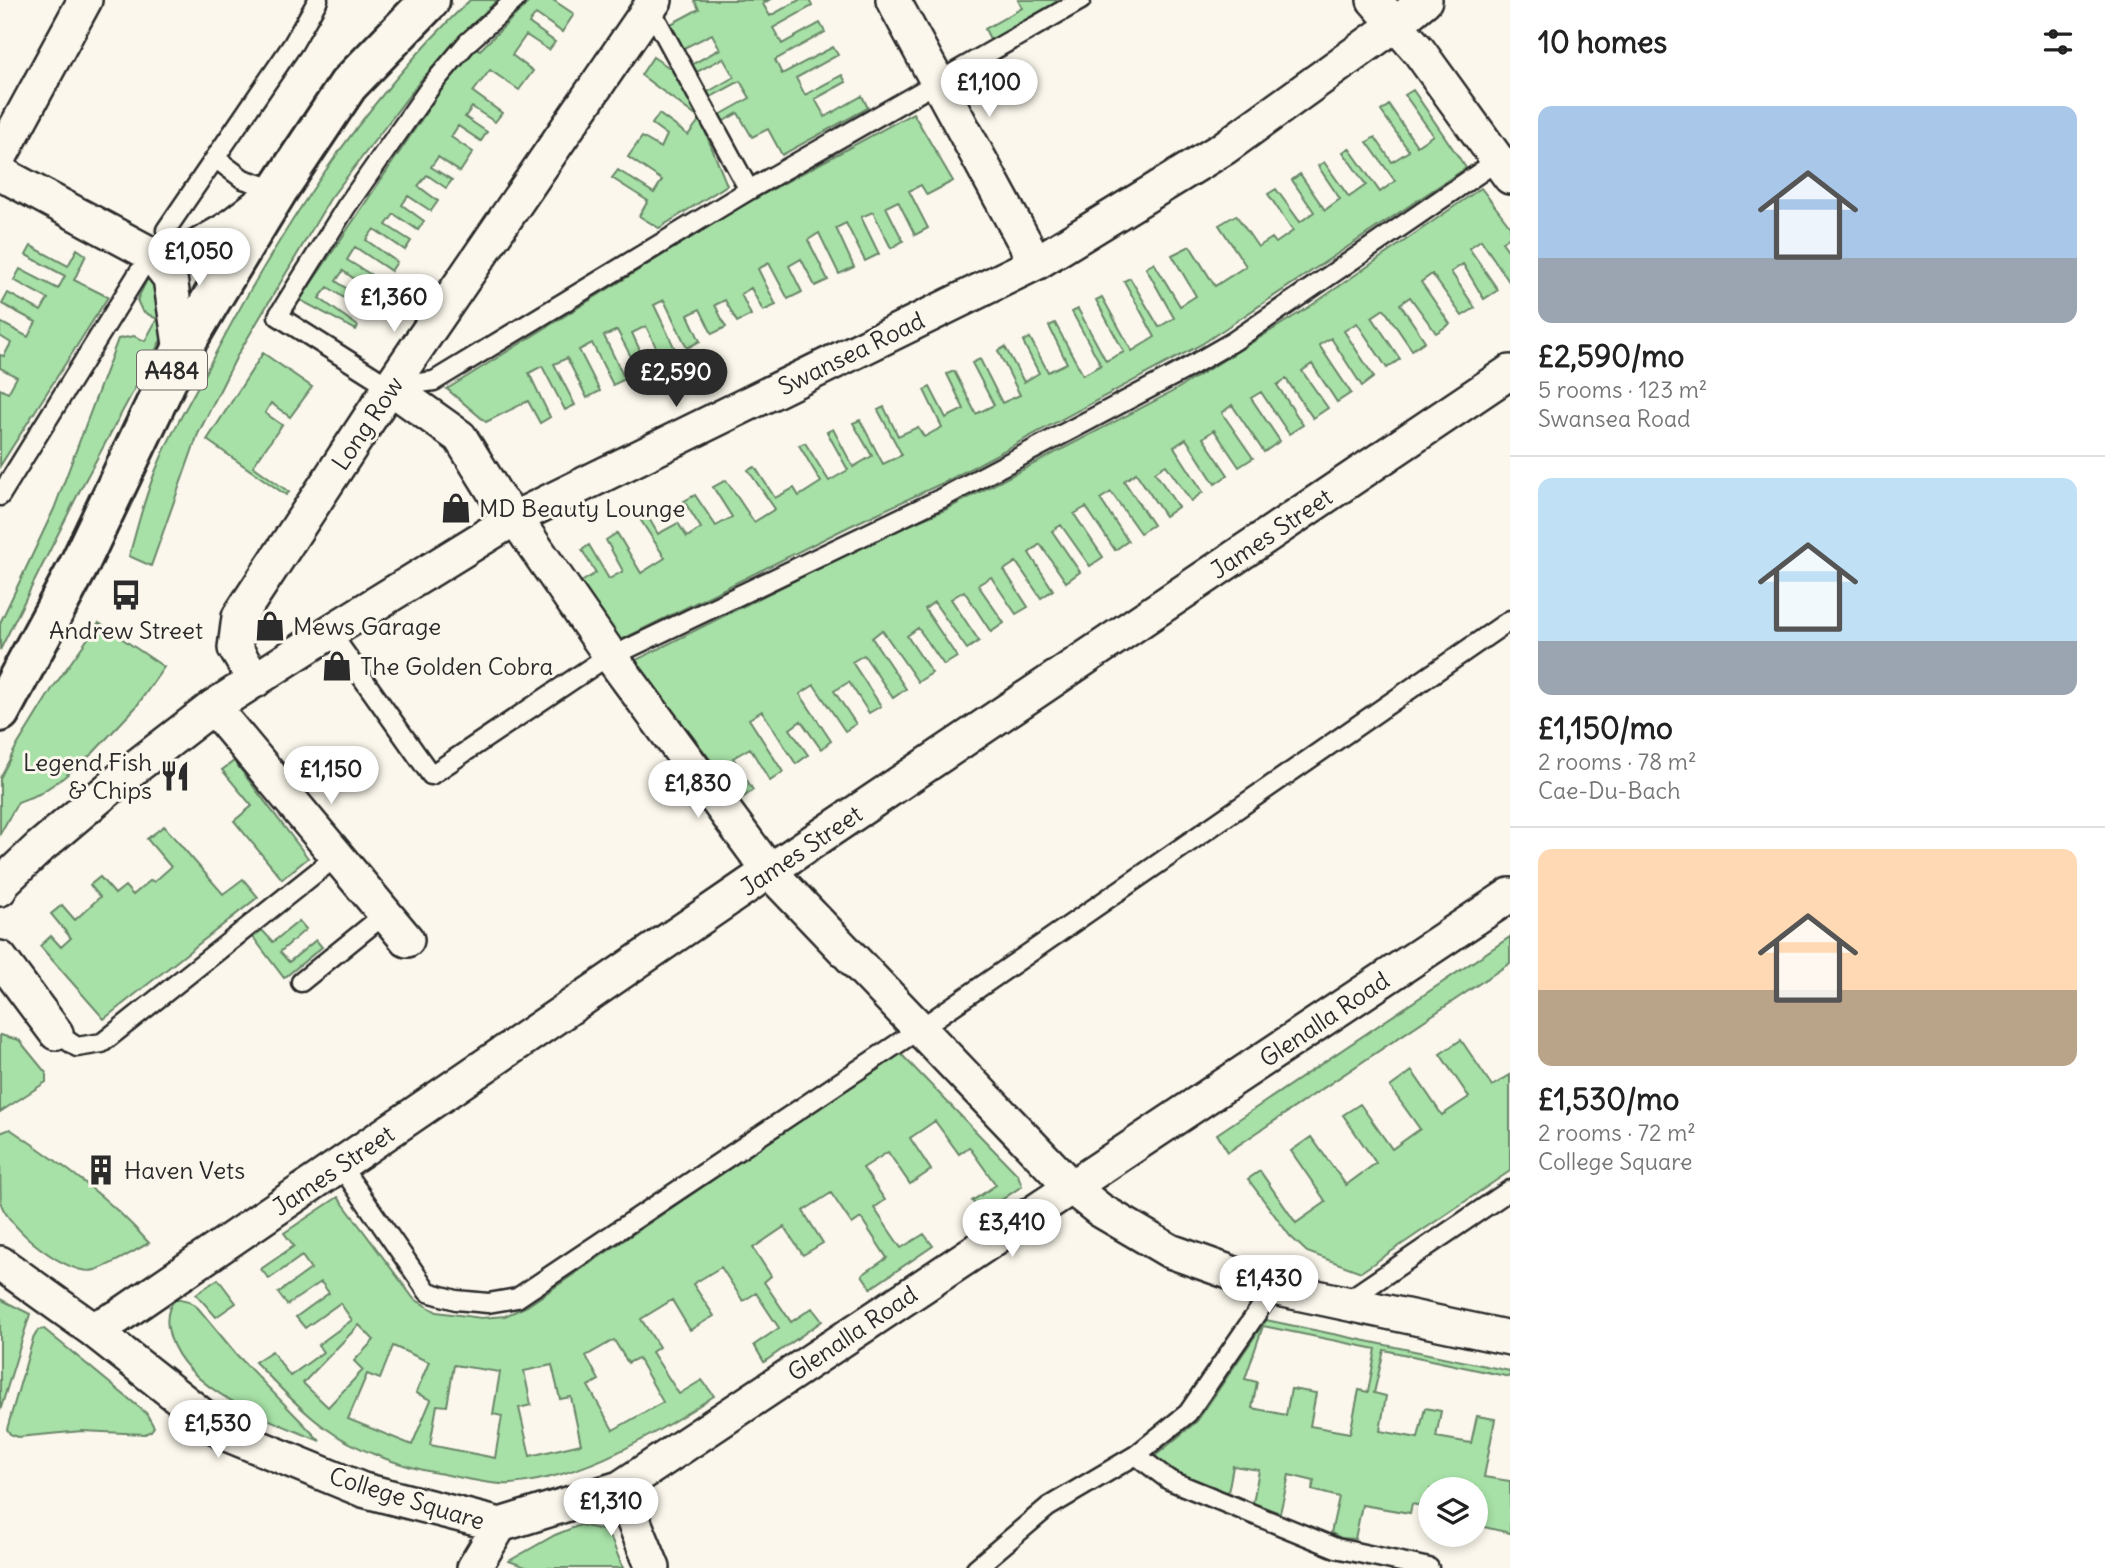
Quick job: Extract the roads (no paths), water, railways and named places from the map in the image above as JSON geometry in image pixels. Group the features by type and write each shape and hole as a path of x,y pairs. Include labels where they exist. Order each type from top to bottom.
{"main road":[{"name":"A484","path":"0,712 82,559 181,351 278,190 348,85 430,0"}],"street":[{"path":"0,157 85,0"},
{"path":"894,0 1036,263"},
{"path":"1374,0 1419,51 1506,163"},
{"name":"Swansea Road","path":"0,889 2,883 40,847 129,772 213,707 330,632 515,518 1036,263 1224,148 1396,24 1425,0"},
{"name":"Long Row","path":"255,681 235,648 239,617 390,387 653,4"},
{"path":"0,173 152,252 188,252 226,230 278,190"},
{"path":"152,252 170,278 181,351"},
{"name":"James Street","path":"92,1329 118,1317 769,871 1510,372"},
{"path":"390,387 460,437 499,500 515,518 612,657 769,871 1071,1187 1100,1210 1170,1251 1274,1288 1510,1338"},
{"path":"213,707 407,940"},
{"name":"Glenalla Road","path":"500,1525 620,1488 1510,895"},
{"path":"0,958 56,1033"},
{"name":"College Square","path":"0,1263 92,1329 224,1433 363,1490 500,1525"},
{"path":"620,1488 653,1568"},
{"path":"474,1568 500,1525"}],"lane":[{"path":"0,496 152,252 293,44 318,0"},
{"path":"516,0 468,42 431,86 346,207 278,316 390,387 434,381 749,190 1081,0"},
{"path":"653,4 749,190"},
{"path":"215,158 243,179 278,190"},
{"path":"330,632 432,775 596,664 940,499 1182,371 1234,341 1506,163"},
{"path":"340,1165 428,1292 456,1300 488,1303 517,1298 921,1028 1510,620"},
{"path":"56,1033 77,1047 102,1044 337,856"},
{"path":"301,982 385,914"},
{"path":"1344,1303 1510,1190"},
{"path":"976,1568 1048,1507 1136,1455 1188,1413 1274,1288"},
{"path":"1136,1455 1170,1480 1336,1548 1429,1568"}],"place":[{"name":"MD Beauty Lounge","path":"456,508"},
{"name":"Andrew Street","path":"126,595"},
{"name":"Mews Garage","path":"270,626"},
{"name":"The Golden Cobra","path":"337,666"},
{"name":"Legend Fish & Chips","path":"175,776"},
{"name":"Haven Vets","path":"101,1170"}]}
